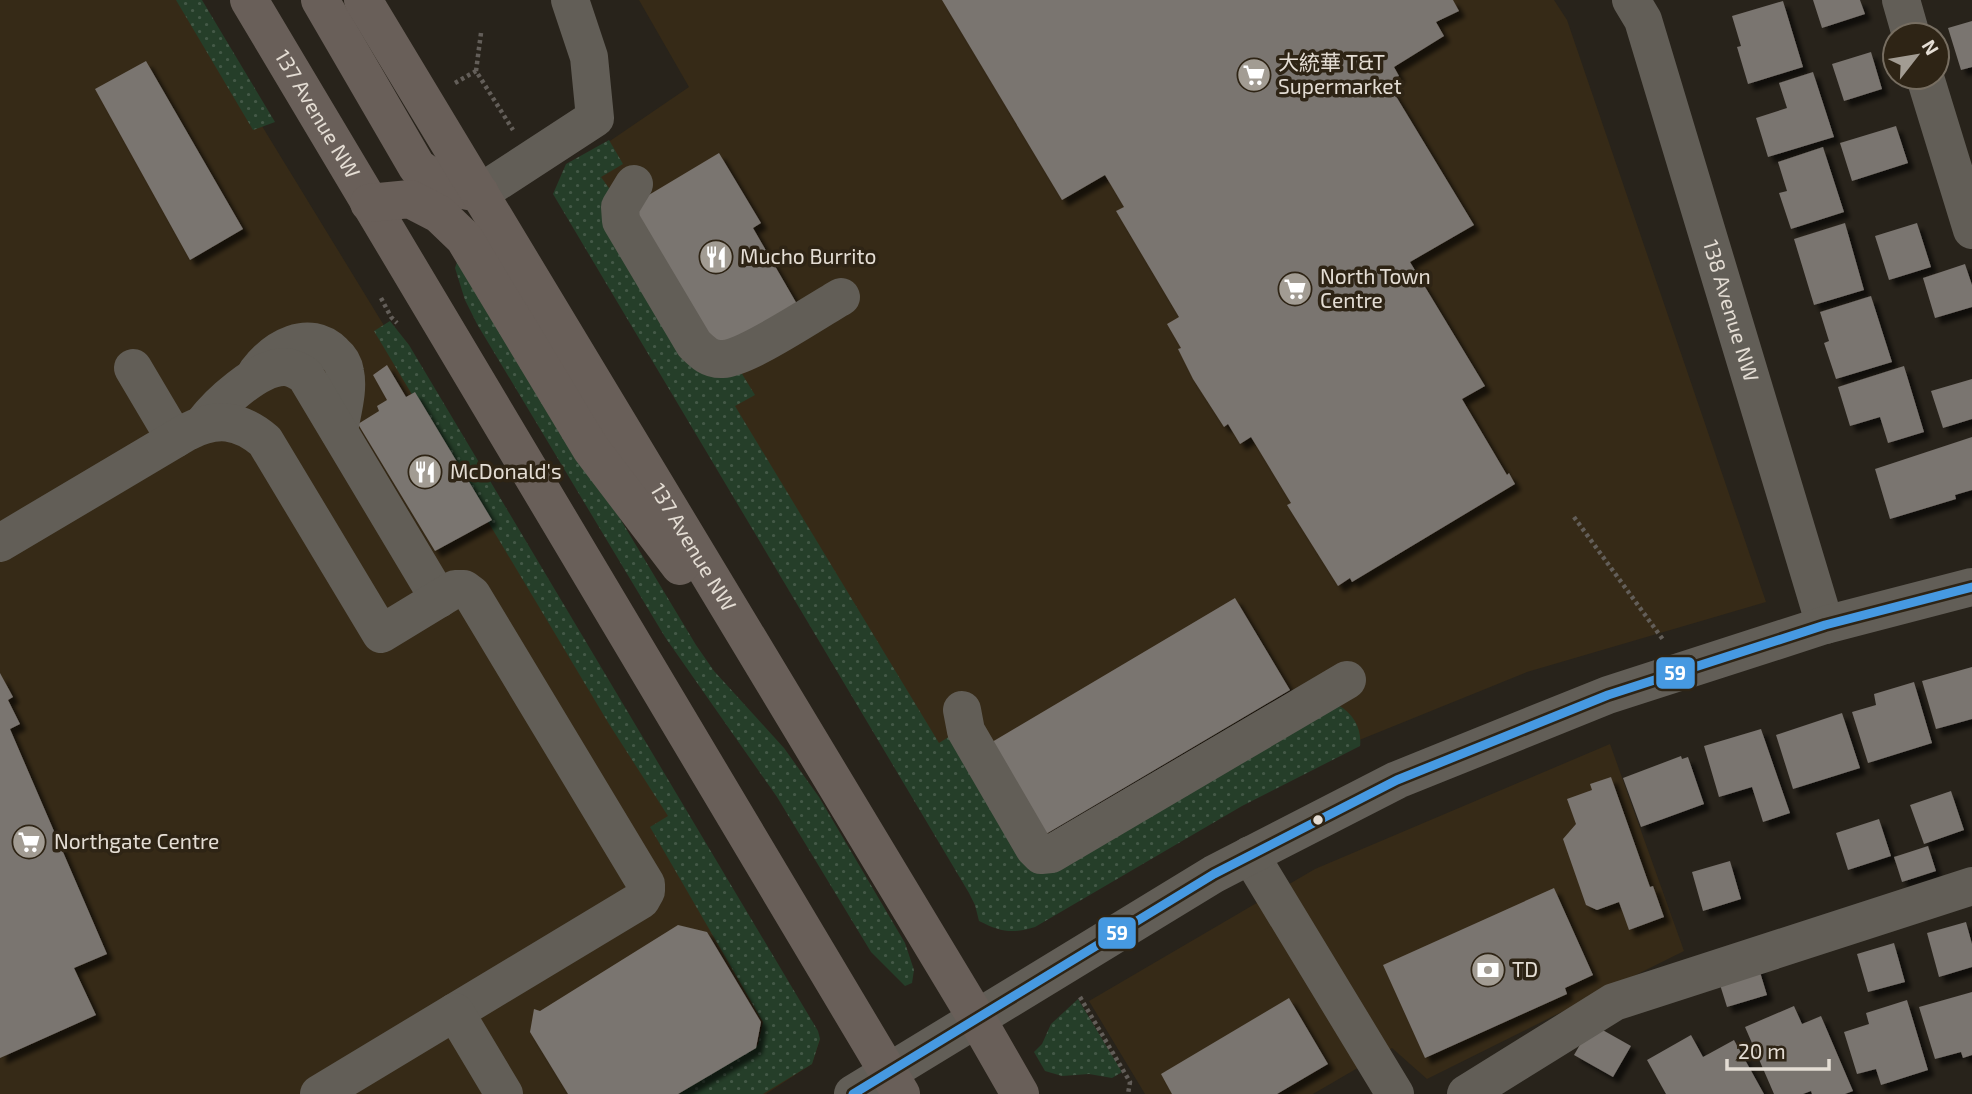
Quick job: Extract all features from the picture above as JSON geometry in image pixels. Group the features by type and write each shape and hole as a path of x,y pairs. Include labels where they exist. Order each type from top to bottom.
{"main road":[{"name":"137 Avenue NW","path":"249,0 895,1084"},
{"path":"320,0 417,167 445,187 480,193"},
{"name":"137 Avenue NW","path":"363,0 1020,1094"},
{"path":"369,203 410,199 439,214 464,238 590,449 794,714"}],"street":[{"path":"480,193 596,118 589,57 570,0"},
{"name":"138 Avenue NW","path":"1631,0 1643,20 1825,625"},
{"path":"1900,0 1907,21"},
{"path":"1928,91 1972,230"},
{"path":"634,184 620,207 621,221 694,344 705,355 721,359 752,350 841,297"},
{"path":"133,368 189,431"},
{"path":"0,543 189,431 217,405 272,368 293,368 305,375 311,383 439,599"},
{"path":"189,431 220,422 253,431 265,441 380,634 455,589 464,589 472,595 646,884 641,900 319,1094"},
{"path":"853,1094 895,1084 977,1019 1214,874 1397,780 1608,695 1825,625 1972,587"},
{"path":"962,710 966,731 1034,848 1041,855 1051,854 1347,680"},
{"path":"1250,855 1395,1094"},
{"path":"1466,1094 1614,1002 1972,886"},
{"path":"455,1012 504,1094"}],"path":[{"path":"476,71 481,33"},
{"path":"1574,517 1685,670"},
{"path":"1077,991 1130,1082 1128,1094"}],"shaded area":[{"path":"0,0 185,0 820,1039 812,1064 766,1094 0,1094"},
{"path":"639,0 1554,0 1567,20 1766,602 1527,672 1310,760 1045,919 566,171 689,87"},
{"path":"1610,744 1684,951 1427,1079 1392,1048 1313,1094 1145,1094 1089,1001 1315,869"}],"green space":[{"path":"176,0 202,0 275,122 253,130"},
{"path":"609,140 623,164 601,177 755,395 735,406 939,743 958,731 1023,845 1338,705 1356,722 1360,746 1242,806 1035,927 1007,931 979,921 969,893 553,194 566,164"},
{"path":"457,262 467,264 696,645 714,671 784,748 819,797 905,943 914,970 912,983 905,986 871,952 777,797 665,637 477,324 465,300 455,268"},
{"path":"390,321 409,345 818,1031 820,1039 812,1064 763,1094 678,1094 758,1045 763,1022 650,827 668,816 609,724 374,331"},
{"path":"1078,999 1122,1072 1112,1078 1089,1074 1062,1076 1045,1071 1034,1052 1042,1044 1051,1024"}],"building":[{"name":"North Town Centre","path":"942,0 1453,0 1459,11 1436,22 1444,36 1394,67 1399,76 1388,83 1474,225 1410,262 1485,386 1462,399 1515,484 1352,582 1350,578 1338,586 1287,505 1291,503 1251,437 1240,444 1228,424 1224,427 1193,379 1178,349 1181,348 1167,324 1179,317 1116,211 1124,207 1105,175 1062,200"},
{"path":"1813,0 1860,0 1865,14 1822,28"},
{"path":"1783,1 1803,67 1748,84 1737,47 1741,46 1732,16"},
{"path":"1972,21 1972,67 1961,70 1951,38 1951,27"},
{"path":"1871,52 1881,89 1844,101 1832,64"},
{"path":"146,61 243,229 190,260 95,89"},
{"path":"1813,72 1834,137 1768,157 1756,118 1787,108 1779,83"},
{"path":"1896,126 1908,163 1852,181 1840,143"},
{"path":"1823,147 1844,212 1791,229 1779,193 1787,191 1778,162"},
{"path":"719,153 761,223 753,228 797,304 733,345 697,335 627,208"},
{"path":"1845,223 1864,290 1814,305 1794,239"},
{"path":"1917,223 1931,267 1889,280 1875,236"},
{"path":"1965,264 1972,285 1972,307 1935,318 1923,278"},
{"path":"1871,296 1892,362 1836,379 1824,343 1829,341 1820,312"},
{"name":"McDonald's","path":"387,365 406,397 415,392 492,520 435,551 358,424 379,411 377,406 387,400 373,375"},
{"path":"1904,366 1924,432 1888,443 1880,417 1850,426 1838,387"},
{"path":"1972,379 1972,419 1943,428 1931,391"},
{"path":"1972,437 1972,490 1955,495 1956,499 1890,519 1875,469"},
{"path":"1235,598 1290,690 1046,834 992,742"},
{"path":"1972,667 1972,719 1936,729 1922,681"},
{"name":"Northgate Centre","path":"0,673 13,697 8,700 20,724 10,729 107,954 74,968 96,1015 0,1058"},
{"path":"1914,682 1932,743 1868,763 1852,712 1876,705 1874,694"},
{"path":"1842,713 1860,768 1793,789 1776,735"},
{"path":"1761,729 1790,813 1763,822 1752,787 1719,797 1704,746"},
{"path":"1681,756 1682,759 1688,757 1704,804 1641,827 1623,778"},
{"path":"1611,777 1650,887 1653,886 1664,917 1629,930 1619,902 1597,910 1586,905 1563,839 1576,824 1567,799 1592,790 1590,784"},
{"path":"1951,791 1964,830 1924,844 1910,805"},
{"path":"1879,819 1891,856 1848,870 1836,833"},
{"path":"1928,846 1936,871 1902,882 1894,857"},
{"path":"1730,861 1741,899 1703,911 1692,872"},
{"name":"TD","path":"1554,888 1593,975 1565,988 1567,994 1425,1058 1383,965"},
{"path":"1966,922 1972,944 1972,967 1939,977 1927,933"},
{"path":"678,925 707,932 761,1022 756,1048 678,1094 568,1094 530,1032 534,1009 540,1011"},
{"path":"1894,943 1905,982 1868,992 1857,954"},
{"path":"1756,959 1767,995 1727,1007 1716,972"},
{"path":"1972,992 1972,1055 1963,1058 1961,1052 1935,1059 1919,1007"},
{"path":"1289,998 1328,1064 1277,1094 1172,1094 1161,1074"},
{"path":"1907,1000 1928,1070 1881,1085 1876,1069 1857,1074 1844,1032 1869,1024 1866,1013"},
{"path":"1794,1006 1802,1024 1821,1016 1853,1091 1845,1094 1812,1094 1811,1091 1803,1094 1774,1094 1745,1027"},
{"path":"1592,1024 1631,1046 1613,1077 1574,1055"},
{"path":"1691,1035 1703,1057 1734,1040 1764,1094 1666,1094 1647,1060"}],"transit line":[{"name":"59","path":"853,1094 1214,874 1397,780 1608,695 1825,625 1972,587"}],"place":[{"name":"大統華 T&T Supermarket","path":"1254,75"},
{"name":"Mucho Burrito","path":"716,257"},
{"name":"North Town Centre","path":"1295,289"},
{"name":"McDonald's","path":"425,472"},
{"name":"Northgate Centre","path":"29,842"},
{"name":"TD","path":"1488,970"}]}
